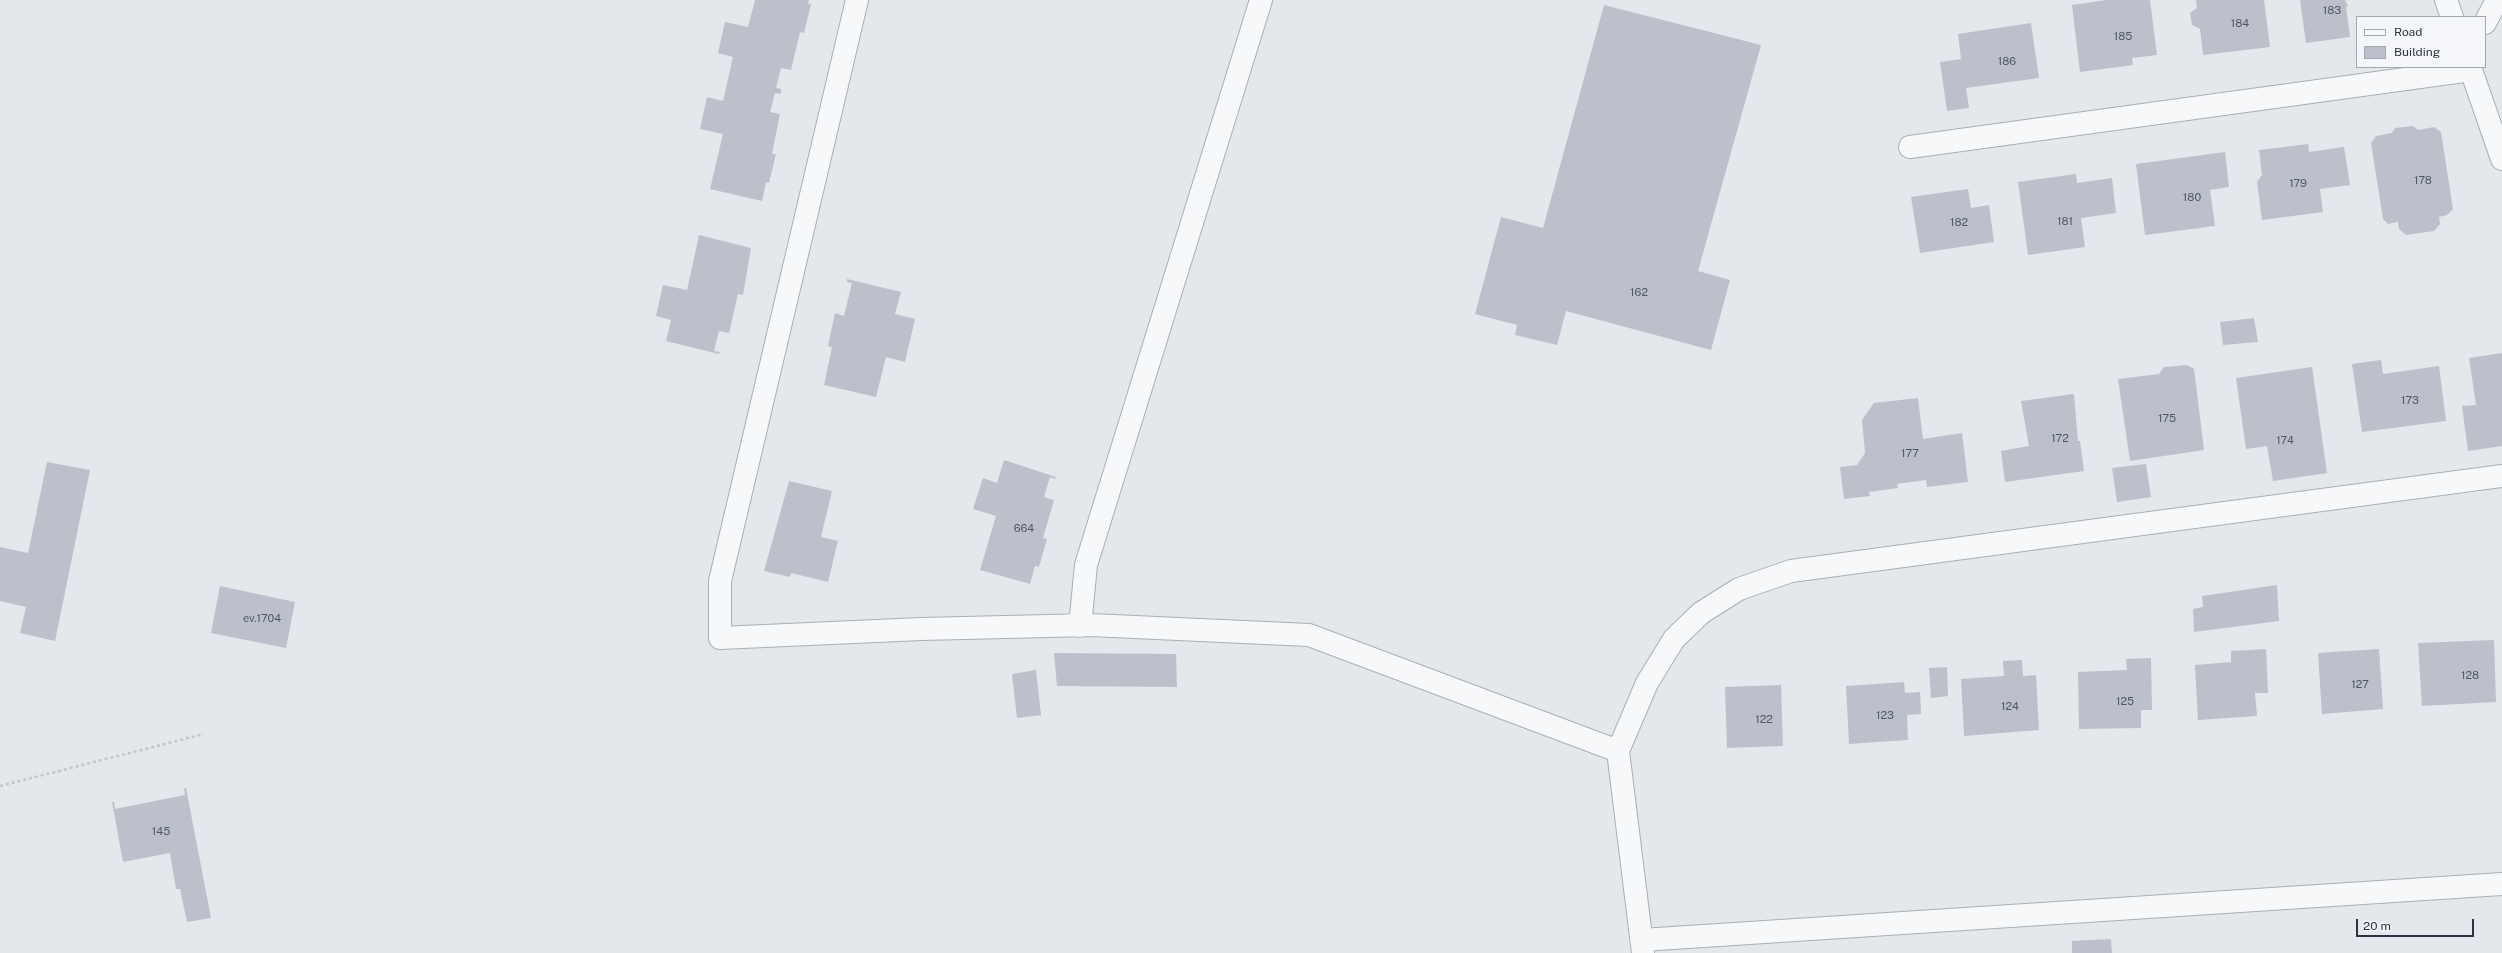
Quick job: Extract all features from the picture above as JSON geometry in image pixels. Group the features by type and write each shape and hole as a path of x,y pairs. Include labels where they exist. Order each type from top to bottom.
{"street":[{"path":"857,0 720,581 720,638 922,629 1080,626 1309,635 1618,751"},
{"path":"1080,626 1086,565 1261,0"},
{"path":"2446,0 2452,16"},
{"path":"2486,21 2497,0"},
{"path":"1910,147 2471,69 2502,159"},
{"path":"2502,476 1791,570 1739,589 1701,613 1674,639 1647,683 1618,751 1642,947 2502,884"}],"path":[{"path":"0,786 204,734"}],"building":[{"path":"755,0 809,0 808,4 811,4 804,33 800,32 791,70 781,68 776,88 781,89 781,92 780,94 775,93 770,112 780,114 772,154 776,154 769,183 766,182 762,201 710,189 723,134 700,129 707,97 723,101 733,57 718,53 725,22 748,27"},
{"path":"2107,0 2150,0 2157,55 2132,58 2133,65 2080,72 2072,5"},
{"path":"2196,0 2264,0 2270,47 2203,55 2200,29 2192,25 2190,13 2197,8"},
{"path":"2300,0 2345,0 2348,6 2346,7 2350,37 2306,43"},
{"path":"1604,5 1761,45 1698,271 1730,280 1711,350 1566,311 1557,345 1515,335 1517,325 1475,314 1501,217 1543,228"},
{"path":"2031,23 2039,78 1966,88 1969,108 1947,111 1940,62 1961,59 1958,34"},
{"path":"2413,126 2418,130 2434,127 2441,132 2453,209 2447,215 2439,217 2440,224 2434,231 2406,235 2399,229 2398,222 2388,224 2383,219 2371,143 2376,136 2392,133 2395,128"},
{"path":"2308,144 2309,152 2344,147 2350,185 2320,189 2323,212 2262,220 2257,182 2262,175 2259,150"},
{"path":"2225,152 2229,187 2210,190 2215,226 2145,235 2136,164"},
{"path":"2076,174 2077,183 2112,178 2116,213 2081,218 2085,247 2028,255 2018,182"},
{"path":"1968,189 1971,208 1989,205 1994,242 1920,253 1911,197"},
{"path":"699,235 751,248 743,295 738,294 729,333 719,331 714,351 720,352 719,354 666,341 671,320 656,316 663,285 687,290"},
{"path":"847,279 901,292 895,314 915,319 905,362 886,357 876,397 824,385 832,347 828,346 835,313 844,316 852,283 847,282"},
{"path":"2254,318 2258,342 2223,345 2220,322"},
{"path":"2502,353 2502,446 2468,451 2462,406 2476,405 2469,358"},
{"path":"2381,360 2383,374 2439,366 2446,421 2362,432 2352,364"},
{"path":"2187,365 2194,369 2204,450 2130,461 2118,379 2159,374 2164,367"},
{"path":"2312,367 2327,473 2273,481 2267,446 2246,449 2236,378"},
{"path":"2074,394 2078,441 2080,441 2084,471 2005,482 2001,451 2029,446 2021,401"},
{"path":"1918,398 1923,439 1962,433 1968,482 1927,487 1926,480 1897,484 1898,488 1869,492 1870,496 1844,499 1840,467 1857,465 1865,453 1862,420 1874,403"},
{"path":"1004,460 1056,477 1055,479 1050,477 1044,497 1054,500 1043,538 1047,539 1039,567 1035,566 1030,584 980,570 996,516 973,509 983,478 997,483"},
{"path":"47,462 90,470 55,641 20,633 26,607 0,601 0,547 28,553"},
{"path":"2146,464 2151,497 2117,502 2112,468"},
{"path":"789,481 832,491 821,537 838,541 828,582 791,573 790,577 764,571"},
{"path":"2277,585 2279,621 2194,632 2193,609 2203,607 2202,596"},
{"path":"220,586 295,602 286,648 211,633"},
{"path":"2494,640 2496,702 2422,706 2418,643"},
{"path":"2266,649 2268,693 2255,693 2257,716 2198,720 2195,665 2231,662 2231,651"},
{"path":"2379,649 2383,709 2322,714 2318,653"},
{"path":"1054,653 1176,654 1177,687 1057,686"},
{"path":"2151,658 2152,710 2141,710 2141,728 2079,729 2078,672 2127,670 2126,659"},
{"path":"2022,660 2023,676 2036,675 2039,730 1964,736 1961,679 2004,676 2003,661"},
{"path":"1947,667 1948,696 1931,698 1929,668"},
{"path":"1036,670 1041,715 1017,718 1012,674"},
{"path":"1904,682 1905,693 1920,692 1921,714 1907,715 1908,740 1849,744 1846,686"},
{"path":"1781,685 1783,746 1727,748 1725,687"},
{"path":"184,788 186,788 211,918 187,922 180,889 176,889 170,853 123,862 112,802 114,802 115,809 185,795"},
{"path":"2111,939 2112,953 2072,953 2072,941"}]}
